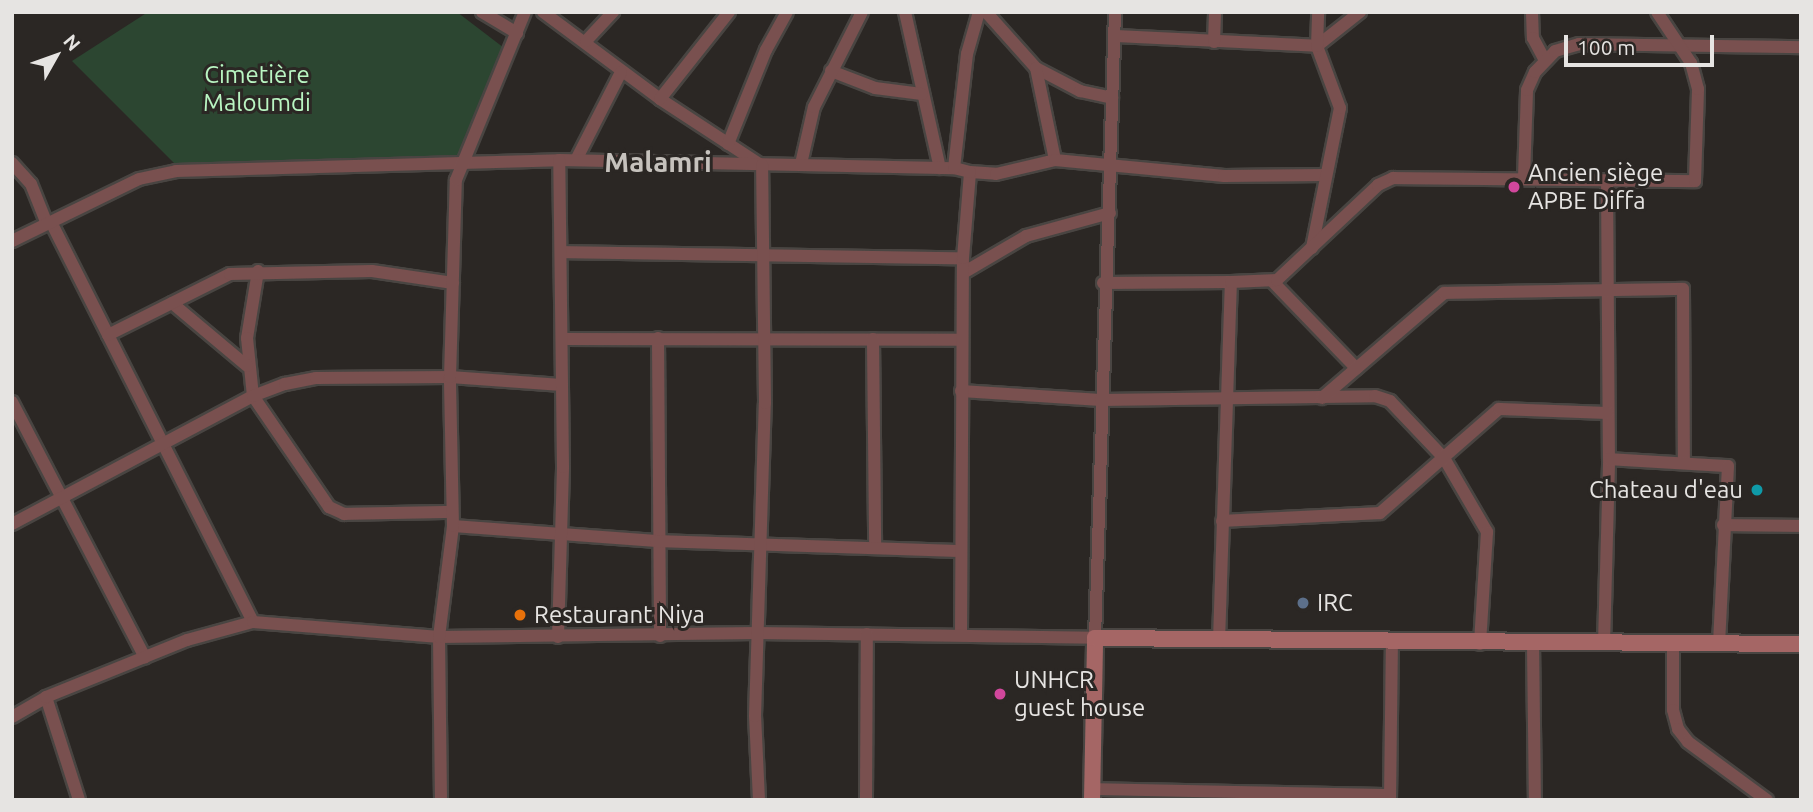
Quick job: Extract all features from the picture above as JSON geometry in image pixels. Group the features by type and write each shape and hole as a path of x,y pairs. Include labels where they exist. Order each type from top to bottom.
{"street":[{"path":"482,12 495,16 517,33"},
{"path":"441,800 439,637 453,526 450,377 460,166 525,12"},
{"path":"543,12 586,41 621,72 761,165"},
{"path":"586,41 613,12"},
{"path":"660,99 729,12"},
{"path":"728,144 766,50 788,12"},
{"path":"801,164 814,107 862,12"},
{"path":"905,12 922,94 930,110 940,168"},
{"path":"954,169 967,54 979,12"},
{"path":"986,12 1036,68 1080,91 1112,98"},
{"path":"1115,12 1110,213 1103,283 1092,794 1390,798 1392,642"},
{"path":"1214,42 1215,12"},
{"path":"1312,248 1340,108 1317,46 1318,12"},
{"path":"1116,36 1317,46 1360,12"},
{"path":"1532,12 1534,38 1544,59"},
{"path":"1103,283 1273,282 1385,180 1524,177 1607,182 1695,181 1698,89 1680,45 1657,12"},
{"path":"1524,177 1527,89 1544,59 1579,44 1801,47"},
{"path":"1036,68 1055,160"},
{"path":"831,71 875,88 922,94"},
{"path":"576,160 621,72"},
{"path":"558,637 563,533 559,160"},
{"path":"12,241 139,179 176,171 460,166 576,160 940,168 996,174 1055,160 1224,176 1325,175"},
{"path":"12,163 31,184 165,443 253,622"},
{"path":"759,800 757,633 762,541 764,338 761,165"},
{"path":"961,635 962,273 970,172"},
{"path":"1604,643 1609,459 1607,182"},
{"path":"962,273 1026,236 1110,213"},
{"path":"561,252 763,258 963,258"},
{"path":"108,335 230,274 258,271 372,271 453,283"},
{"path":"258,271 247,366 253,396 333,511 452,512"},
{"path":"1219,641 1224,402 1231,282"},
{"path":"1273,282 1356,368"},
{"path":"1322,398 1444,293 1607,288 1683,289 1684,462"},
{"path":"172,303 247,366"},
{"path":"658,338 656,541 660,636"},
{"path":"563,339 962,340"},
{"path":"873,339 875,547"},
{"path":"12,524 253,396 316,378 450,377 562,385"},
{"path":"961,391 1101,400 1224,402 1376,396 1390,401 1444,458 1478,513 1489,541 1480,644"},
{"path":"12,402 64,496 145,657"},
{"path":"1222,521 1380,513 1491,414 1508,406 1608,413"},
{"path":"1609,459 1728,466 1719,641"},
{"path":"1723,525 1801,526"},
{"path":"453,526 656,541 762,541 960,551"},
{"path":"12,717 46,697 145,657 253,622 439,637 757,633 1480,644 1719,641 1801,643"},
{"path":"866,800 867,634"},
{"path":"1533,643 1535,800"},
{"path":"1673,643 1673,710 1678,729 1688,742 1767,800"},
{"path":"46,697 79,800"}],"green space":[{"name":"Cimetière Maloumdi","path":"148,12 457,12 512,54 458,160 177,166 72,61"}],"place":[{"name":"Ancien siège APBE Diffa","path":"1514,187"},
{"name":"Chateau d'eau","path":"1757,490"},
{"name":"IRC","path":"1303,603"},
{"name":"Restaurant Niya","path":"520,615"},
{"name":"UNHCR guest house","path":"1000,694"}],"district":[{"name":"Malamri","path":"658,162"}]}
